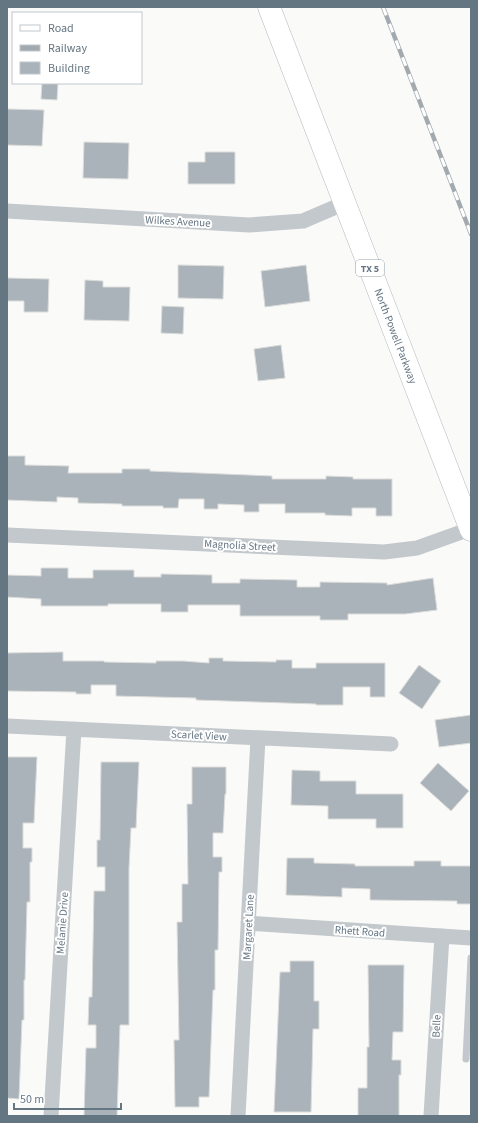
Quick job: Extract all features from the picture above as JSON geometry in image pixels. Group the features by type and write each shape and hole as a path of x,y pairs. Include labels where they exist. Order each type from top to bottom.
{"main road":[{"name":"North Powell Parkway","path":"269,7 471,530"}],"street":[{"name":"Wilkes Avenue","path":"7,211 249,225 303,222 345,203"},
{"name":"Magnolia Street","path":"7,535 384,552 417,548 471,530"},
{"name":"Scarlet View","path":"7,726 391,744"},
{"name":"Melanie Drive","path":"50,1116 74,730"},
{"name":"Margaret Lane","path":"238,1116 258,738"},
{"name":"Rhett Road","path":"248,923 471,938"},
{"name":"Belle","path":"431,1116 442,936"}],"lane":[{"path":"466,1059 471,958"}],"building":[{"path":"42,84 58,84 57,100 41,99"},
{"path":"7,109 44,110 42,146 7,145"},
{"path":"84,142 129,143 128,179 83,178"},
{"path":"205,152 235,152 235,184 188,184 188,162 205,162"},
{"path":"178,265 224,266 223,299 178,298"},
{"path":"306,265 310,301 265,307 261,271"},
{"path":"7,278 49,279 48,312 24,312 24,301 7,301"},
{"path":"85,280 103,281 103,287 130,287 129,321 84,320"},
{"path":"162,306 184,307 183,334 161,333"},
{"path":"281,345 285,378 258,381 254,349"},
{"path":"7,456 25,456 25,465 69,466 68,473 122,473 122,469 150,469 150,471 272,476 272,479 326,479 326,476 353,477 353,479 392,479 392,516 376,516 376,508 352,508 352,516 325,515 325,513 285,513 285,504 259,504 259,512 244,512 244,505 218,504 218,509 204,509 204,499 179,499 178,508 163,508 163,506 122,506 122,504 78,503 78,498 57,497 57,502 7,500"},
{"path":"41,568 68,568 68,578 93,578 93,570 134,570 134,577 161,577 161,574 212,575 212,583 240,583 240,579 297,580 297,587 320,587 320,582 387,583 387,585 433,578 437,610 405,614 348,614 348,620 320,620 320,616 240,616 240,605 188,605 188,612 161,612 161,604 41,606 41,599 7,597 7,575 41,576"},
{"path":"63,652 63,661 156,663 156,661 183,661 209,663 209,658 223,658 223,661 276,662 276,660 292,660 292,668 316,668 316,663 385,663 385,697 370,697 370,687 343,687 343,705 116,696 116,685 91,685 91,694 76,694 76,692 7,691 7,653"},
{"path":"419,665 441,681 422,709 399,693"},
{"path":"471,715 471,743 439,747 435,720"},
{"path":"7,757 37,757 34,823 23,823 23,848 32,848 32,862 30,862 30,902 27,902 24,1020 22,1020 19,1099 7,1098"},
{"path":"101,762 139,762 136,828 131,828 129,868 129,1025 120,1025 117,1116 84,1116 86,1048 96,1048 96,1025 88,1025 89,997 92,997 94,891 105,891 105,867 97,867 97,840 100,840"},
{"path":"438,763 469,791 451,811 420,783"},
{"path":"192,767 226,767 226,794 223,833 213,833 213,857 222,857 222,872 219,872 218,950 215,950 215,990 213,990 209,1097 199,1097 199,1107 175,1107 174,1040 179,1040 177,922 182,922 182,884 188,884 187,804 192,804"},
{"path":"292,770 320,771 320,781 356,781 356,794 403,794 403,828 376,828 376,819 328,819 328,806 291,805"},
{"path":"287,858 314,858 314,863 355,864 355,866 414,866 414,861 441,861 441,866 471,866 471,904 457,904 457,901 370,900 370,889 342,888 342,897 286,895"},
{"path":"290,961 314,961 314,1001 319,1001 319,1029 313,1029 311,1112 274,1112 280,972 290,972"},
{"path":"368,965 404,965 403,1032 393,1032 392,1060 401,1060 401,1075 399,1075 399,1116 358,1116 358,1088 367,1088 367,1047 369,1047"}],"railway":[{"path":"383,7 471,234"}]}
